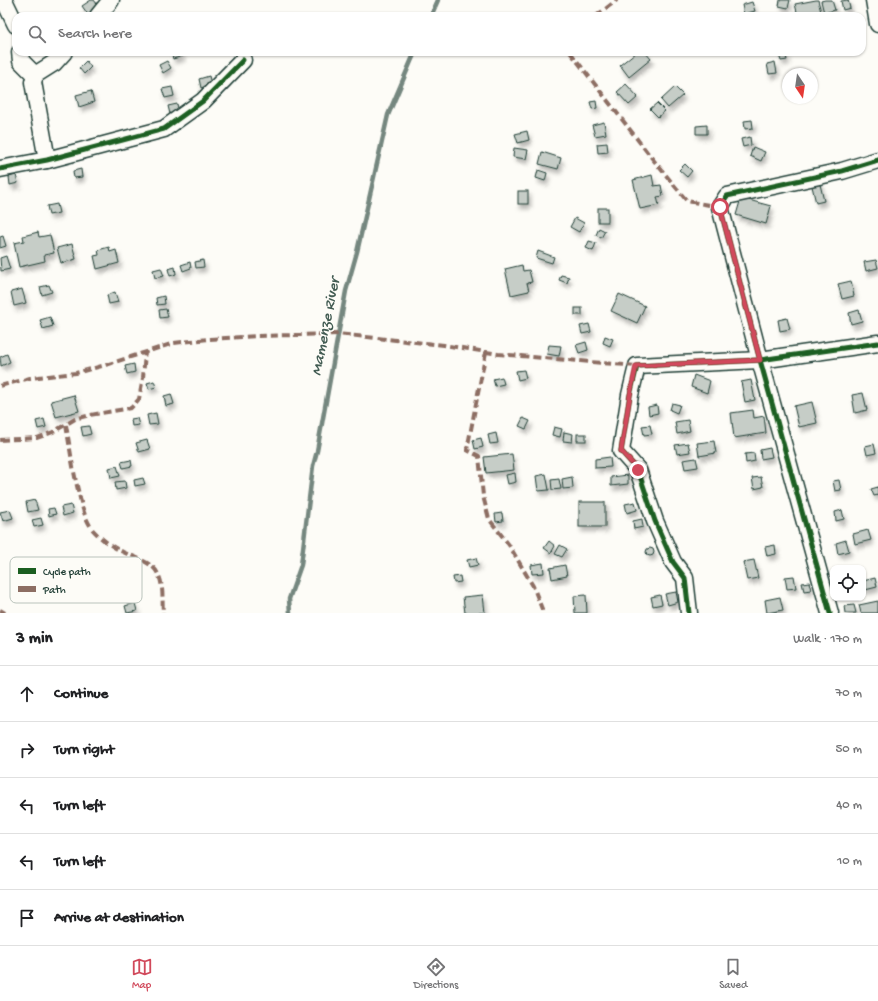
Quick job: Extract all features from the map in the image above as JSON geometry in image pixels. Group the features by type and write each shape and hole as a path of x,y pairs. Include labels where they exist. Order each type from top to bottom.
{"street":[{"path":"4,0 12,17"},
{"path":"101,12 111,0"},
{"path":"874,0 878,24"},
{"path":"20,56 21,61 35,75"},
{"path":"47,160 33,82 35,75 54,63 60,56"},
{"path":"0,169 47,160 164,129 203,101 243,60"},
{"path":"830,613 760,360 720,207 727,196 842,171 878,160"},
{"path":"689,613 685,578 673,562 654,521 638,470 621,451 636,366 760,360 878,343"}],"building":[{"path":"91,0 94,0 100,8 94,12 86,12 82,6"},
{"path":"780,0 790,0 788,8 779,6"},
{"path":"818,0 821,12 797,12 795,4"},
{"path":"832,0 835,10 824,12 821,1"},
{"path":"848,0 850,8 843,10 841,1"},
{"path":"752,2 755,11 744,12 742,5"},
{"path":"172,56 183,56 173,59"},
{"path":"631,56 648,56 651,59 629,77 620,65"},
{"path":"779,56 786,56 787,60 781,61"},
{"path":"86,61 91,67 84,74 79,68"},
{"path":"167,61 171,68 163,73 159,65"},
{"path":"775,62 777,73 769,74 767,64"},
{"path":"209,76 211,84 201,88 199,79"},
{"path":"626,84 638,97 629,105 617,92"},
{"path":"172,87 174,96 165,98 162,89"},
{"path":"675,87 683,95 668,108 661,100"},
{"path":"91,91 94,102 79,107 76,95"},
{"path":"596,101 597,108 592,109 590,102"},
{"path":"657,103 665,111 658,117 650,109"},
{"path":"177,104 179,112 170,114 168,106"},
{"path":"752,120 753,128 745,129 744,121"},
{"path":"604,122 606,134 595,136 592,125"},
{"path":"707,125 707,134 696,134 696,126"},
{"path":"527,131 529,140 518,143 515,134"},
{"path":"750,137 751,145 743,147 741,139"},
{"path":"607,143 608,152 598,153 597,144"},
{"path":"753,147 765,152 761,161 750,156"},
{"path":"514,148 528,150 526,159 513,157"},
{"path":"542,152 561,158 558,169 539,164"},
{"path":"685,164 692,171 687,177 679,170"},
{"path":"81,169 82,177 74,178 73,171"},
{"path":"538,170 547,173 545,181 536,178"},
{"path":"16,175 18,183 10,185 9,177"},
{"path":"652,175 654,186 661,185 663,196 657,197 659,205 640,209 633,180"},
{"path":"819,180 824,201 816,203 811,182"},
{"path":"518,191 528,191 528,204 518,204"},
{"path":"741,198 771,206 766,224 736,215"},
{"path":"57,204 59,213 49,215 47,206"},
{"path":"598,208 608,208 608,222 598,222"},
{"path":"575,218 584,223 579,232 570,227"},
{"path":"599,228 605,231 601,238 596,235"},
{"path":"38,232 39,237 50,235 54,253 44,255 45,261 19,267 14,243 24,241 23,236"},
{"path":"3,236 6,246 0,248 0,237"},
{"path":"589,241 596,243 593,251 586,248"},
{"path":"72,244 76,259 61,263 57,248"},
{"path":"109,247 110,252 116,250 119,263 97,269 94,256 99,255 98,250"},
{"path":"538,251 554,257 552,263 536,258"},
{"path":"6,256 10,269 1,271 0,258"},
{"path":"203,260 204,267 196,268 195,262"},
{"path":"876,260 878,268 866,271 864,262"},
{"path":"190,262 191,268 183,271 181,265"},
{"path":"522,265 523,271 529,270 532,282 527,283 529,291 511,295 505,269"},
{"path":"175,267 176,274 170,276 168,269"},
{"path":"161,268 164,276 155,278 153,270"},
{"path":"561,275 569,277 567,283 559,280"},
{"path":"851,281 854,296 842,299 838,284"},
{"path":"49,285 52,292 42,295 40,287"},
{"path":"22,289 26,303 14,306 11,292"},
{"path":"115,292 118,302 109,304 107,295"},
{"path":"619,294 645,306 637,323 611,311"},
{"path":"164,296 165,304 157,305 156,298"},
{"path":"575,308 582,308 582,315 575,315"},
{"path":"166,309 168,317 160,318 159,310"},
{"path":"859,310 862,321 851,324 849,313"},
{"path":"50,317 53,326 43,329 40,320"},
{"path":"787,318 790,329 780,331 778,320"},
{"path":"589,324 591,332 582,334 580,326"},
{"path":"605,336 613,339 610,346 603,343"},
{"path":"586,342 588,350 579,353 576,345"},
{"path":"549,345 561,346 559,356 547,354"},
{"path":"7,354 10,362 1,366 0,357"},
{"path":"134,364 135,372 127,374 125,366"},
{"path":"524,370 526,378 518,380 516,371"},
{"path":"694,375 710,381 707,393 691,387"},
{"path":"502,377 504,384 495,386 493,379"},
{"path":"751,380 755,400 745,402 741,382"},
{"path":"154,381 156,387 149,389 147,383"},
{"path":"863,393 867,410 855,413 852,395"},
{"path":"171,394 174,404 166,406 164,396"},
{"path":"74,395 79,411 56,417 51,401"},
{"path":"812,402 817,423 799,427 794,406"},
{"path":"672,403 680,405 677,413 670,410"},
{"path":"657,405 658,413 649,415 648,407"},
{"path":"753,410 754,418 764,416 766,433 734,438 731,413"},
{"path":"156,413 158,424 149,425 147,415"},
{"path":"137,418 139,425 132,426 131,419"},
{"path":"523,418 530,421 526,429 519,426"},
{"path":"44,419 46,427 38,429 36,421"},
{"path":"688,420 690,431 677,434 675,422"},
{"path":"650,425 652,434 644,435 642,426"},
{"path":"89,426 91,434 83,436 81,427"},
{"path":"554,427 562,429 560,437 552,435"},
{"path":"564,432 573,434 572,442 563,441"},
{"path":"496,433 498,443 490,444 488,435"},
{"path":"577,434 586,434 586,441 577,441"},
{"path":"481,438 483,447 475,449 473,440"},
{"path":"147,440 150,449 139,452 136,443"},
{"path":"714,441 716,453 699,456 697,443"},
{"path":"688,443 690,452 677,454 675,445"},
{"path":"874,444 876,453 867,455 865,446"},
{"path":"770,448 772,457 761,459 760,450"},
{"path":"754,453 755,461 746,463 745,454"},
{"path":"512,454 514,470 486,473 484,457"},
{"path":"610,457 611,467 595,468 595,459"},
{"path":"696,458 698,467 685,469 683,460"},
{"path":"131,460 132,466 123,468 121,462"},
{"path":"117,466 120,476 111,478 109,468"},
{"path":"515,473 516,482 508,484 506,475"},
{"path":"546,474 549,490 538,491 536,476"},
{"path":"628,475 628,484 611,486 611,477"},
{"path":"572,477 573,488 563,489 562,479"},
{"path":"761,477 763,487 754,489 752,478"},
{"path":"143,478 145,484 135,486 134,480"},
{"path":"559,479 561,489 552,490 551,480"},
{"path":"839,480 841,490 835,491 833,481"},
{"path":"125,481 126,488 116,490 115,482"},
{"path":"878,487 878,495 874,496 871,489"},
{"path":"35,500 38,510 28,512 26,502"},
{"path":"579,502 605,502 605,527 579,527"},
{"path":"635,502 637,510 627,513 625,504"},
{"path":"71,505 73,513 63,516 61,507"},
{"path":"54,508 56,514 49,516 48,509"},
{"path":"10,510 13,518 3,521 0,512"},
{"path":"842,510 844,519 836,521 835,512"},
{"path":"502,513 503,521 496,522 495,514"},
{"path":"41,518 43,525 34,527 32,520"},
{"path":"642,519 643,527 634,529 633,521"},
{"path":"868,530 871,540 855,544 853,534"},
{"path":"846,540 849,551 838,554 836,543"},
{"path":"549,541 555,546 551,553 544,548"},
{"path":"560,545 567,549 562,557 555,554"},
{"path":"775,545 776,554 767,556 765,547"},
{"path":"648,548 652,548 654,552 652,556 648,556 646,554 646,550"},
{"path":"476,558 478,565 469,567 467,560"},
{"path":"754,560 758,578 747,580 743,562"},
{"path":"543,563 544,573 532,574 531,565"},
{"path":"565,565 567,576 552,579 550,568"},
{"path":"460,576 461,582 454,583 453,577"},
{"path":"794,576 796,588 787,589 785,577"},
{"path":"875,578 877,587 866,590 866,580"},
{"path":"809,582 811,590 804,591 802,583"},
{"path":"676,592 678,602 668,605 665,594"},
{"path":"483,595 485,613 465,613 463,597"},
{"path":"586,595 587,613 575,613 574,596"},
{"path":"660,595 662,604 653,606 651,597"},
{"path":"780,597 783,610 767,613 765,600"},
{"path":"878,601 878,613 861,613 859,605"},
{"path":"135,603 137,611 127,613 125,606"},
{"path":"854,605 856,613 845,613 844,606"}],"waterway":[{"name":"Mamenze River","path":"433,12 438,0"},
{"name":"Mamenze River","path":"290,613 289,599 301,565 313,466 346,291 357,252 388,115 413,56"}],"marked path":[{"path":"601,12 617,0"},
{"path":"573,56 687,201 720,207"},
{"path":"0,386 30,378 76,373 174,343 256,336 338,334 444,345 498,354 637,366"},
{"path":"0,440 37,438 53,432 75,419 131,408 139,399 143,378 145,352"},
{"path":"486,352 467,450 479,456 483,496 489,519 509,545 533,586 542,609 542,613"},
{"path":"66,425 77,485 88,522 100,537 119,550 135,557"},
{"path":"142,560 152,566 160,578 163,613"},
{"path":"0,610 5,613"}],"cycle path":[{"path":"0,169 47,160 164,129 203,101 243,60"},
{"path":"830,613 760,360 720,207 727,196 842,171 878,160"},
{"path":"689,613 685,578 673,562 655,521 638,470 621,451 630,395 637,366 760,360 878,343"}],"route":[{"path":"638,470 621,451 636,366 760,360 720,207"}]}
